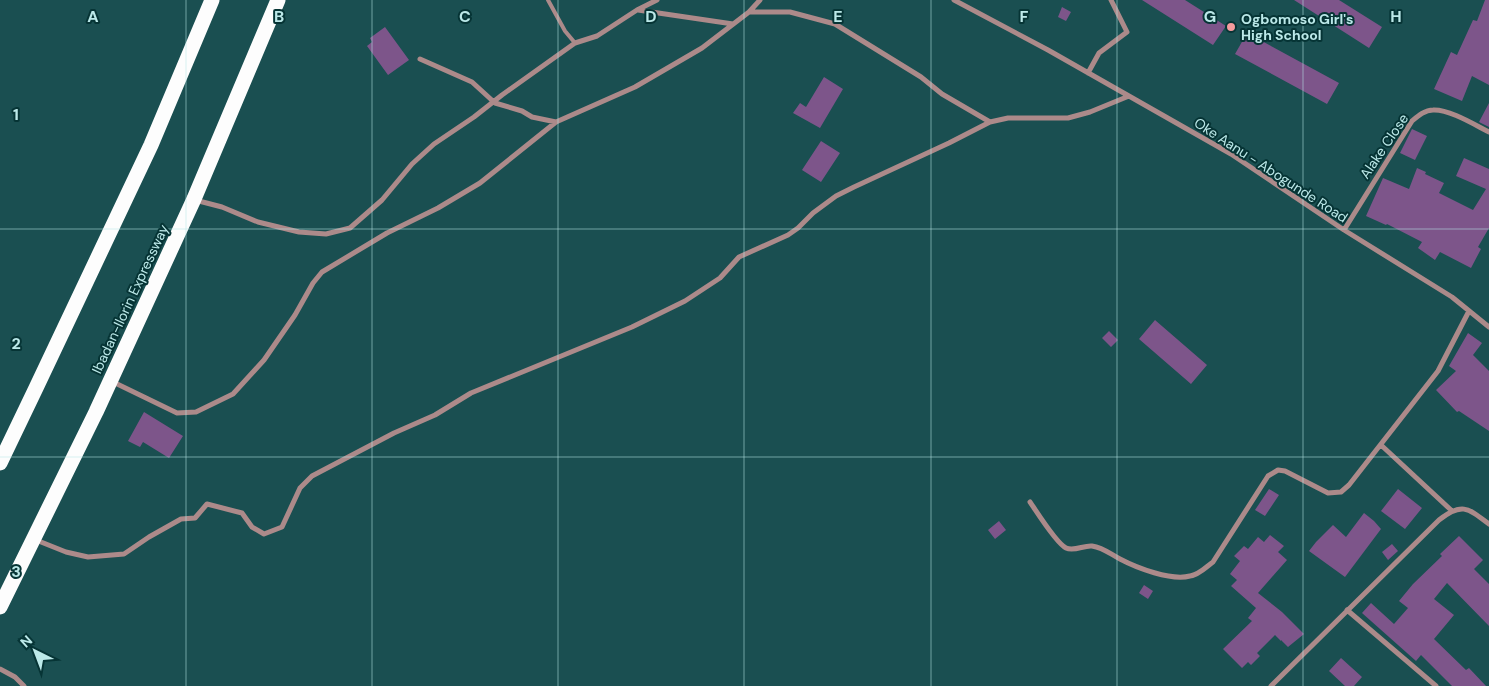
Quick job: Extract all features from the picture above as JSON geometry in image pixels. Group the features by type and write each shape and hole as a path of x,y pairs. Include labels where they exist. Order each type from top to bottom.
{"highway":[{"path":"0,462 146,154 212,0"},
{"name":"Ibadan-Ilorin Expressway","path":"0,607 110,381 194,199 278,0"}],"street":[{"path":"194,199 222,207 258,222 298,232 326,234 350,228 382,200 412,164 434,144 575,43 597,36 637,10 657,0"},
{"path":"110,381 177,413 196,412 234,394 264,360 322,272 388,233 438,208 480,183 556,122 635,87 702,48 749,12 760,0"},
{"name":"Oke Aanu - Abogunde Road","path":"954,0 1231,154 1344,230 1452,297 1489,327"},
{"path":"1088,73 1099,53 1127,32 1111,0"},
{"path":"637,10 733,24"},
{"path":"749,12 790,12 835,24 913,72 942,94 990,122"},
{"path":"420,59 472,82 493,102 522,111 532,117 556,122"},
{"path":"33,540 66,552 88,557 124,554 181,519 195,518 208,504 242,513 252,527 264,534 282,527 300,488 312,476 394,433 435,415 471,394 632,327 685,301 720,278 739,257 798,228 813,213 836,196 854,186 949,143 990,122 1008,118 1068,118 1090,112 1129,96"},
{"name":"Alake Close","path":"1344,230 1406,128 1422,113 1433,110 1446,112 1489,132"},
{"path":"1030,502 1056,538 1066,548 1074,549 1091,546 1110,552 1119,559 1147,571 1176,577 1191,576 1201,572 1212,562 1268,476 1278,470 1328,493 1341,492 1349,485 1438,372 1469,311"},
{"path":"1381,445 1451,510"},
{"path":"1271,686 1451,510 1462,508 1479,516 1489,524"},
{"path":"1347,610 1436,686"},
{"path":"0,669 15,677 24,686"}],"lane":[{"path":"548,0 564,31 575,43"}],"building":[{"path":"1142,0 1185,0 1226,26 1213,45"},
{"path":"1294,0 1339,0 1382,27 1369,48"},
{"path":"1485,0 1489,0 1489,85 1472,76 1462,101 1434,89 1451,52 1457,55 1473,20 1477,21"},
{"path":"1062,7 1071,12 1066,21 1058,17"},
{"path":"385,27 409,60 388,75 367,46 372,42 370,38"},
{"path":"1247,33 1339,83 1327,104 1235,54"},
{"path":"824,77 843,89 820,128 793,113 800,103 806,107"},
{"path":"1489,103 1489,127 1479,122"},
{"path":"1412,129 1427,136 1415,160 1400,153"},
{"path":"821,141 840,153 821,182 802,170"},
{"path":"1464,158 1489,169 1489,228 1478,247 1481,249 1471,268 1440,252 1435,260 1418,248 1422,242 1387,224 1366,216 1383,178 1409,189 1417,168 1444,183 1439,193 1473,210 1486,189 1456,176"},
{"path":"1155,320 1207,365 1191,384 1139,339"},
{"path":"1109,331 1118,340 1111,347 1102,338"},
{"path":"1468,333 1482,343 1473,355 1489,371 1489,431 1459,411 1457,412 1436,390 1456,371 1449,366"},
{"path":"144,412 183,436 169,458 143,442 140,447 128,441"},
{"path":"1269,489 1279,495 1265,516 1255,510"},
{"path":"1398,489 1422,508 1405,529 1381,511"},
{"path":"1364,513 1381,529 1345,577 1309,551 1333,525 1346,537"},
{"path":"999,521 1006,530 995,539 988,530"},
{"path":"1270,535 1284,546 1278,552 1287,560 1258,593 1282,612 1304,634 1288,647 1275,635 1257,653 1260,656 1251,665 1248,662 1242,668 1223,649 1252,621 1248,618 1256,608 1231,586 1237,580 1230,574 1240,561 1234,556 1244,546 1248,549 1258,537 1264,542"},
{"path":"1459,536 1483,560 1474,569 1489,584 1489,626 1447,583 1434,599 1454,615 1434,639 1466,670 1469,668 1486,686 1452,686 1421,655 1416,661 1362,613 1371,603 1394,624 1408,608 1399,601 1413,584 1442,556 1440,554"},
{"path":"1392,544 1398,551 1388,560 1382,552"},
{"path":"1144,585 1153,591 1148,599 1139,593"},
{"path":"1341,658 1362,677 1354,686 1345,686 1329,671"}],"place":[{"name":"Ogbomoso Girl's High School","path":"1231,27"}]}
